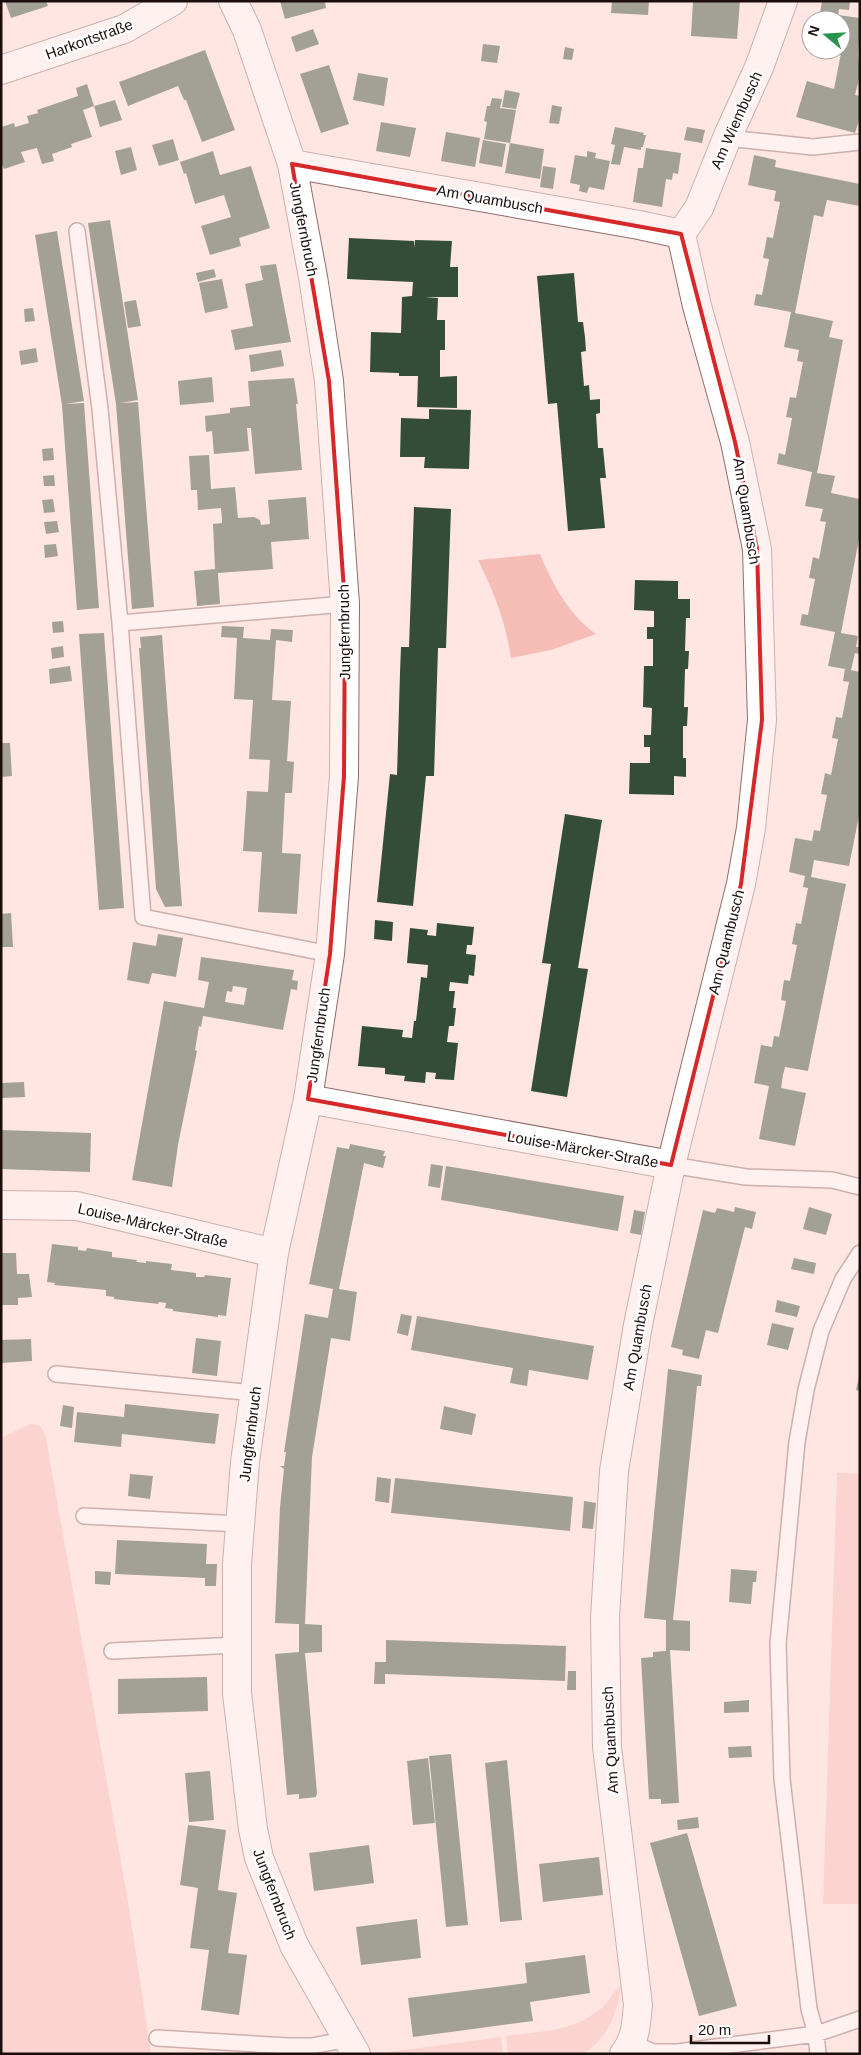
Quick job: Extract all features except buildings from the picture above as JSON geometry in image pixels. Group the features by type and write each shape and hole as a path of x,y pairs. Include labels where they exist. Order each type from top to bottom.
{"street":[{"name":"Harkortstraße","path":"1,70 124,29 173,1"},
{"name":"Jungfernbruch","path":"233,1 247,30 292,164 313,277 329,381 345,604 344,776 330,954 308,1099 274,1253 245,1462 236,1564 237,1693 253,1829 259,1858 294,1945 352,2046"},
{"name":"Am Wiembusch","path":"682,234 699,208 727,138 760,65 783,1"},
{"name":"Am Quambusch","path":"292,164 682,234 697,306 736,442 757,549 762,720 751,828 740,884 671,1165 638,1325 614,1471 605,1618 607,1747 638,2005 637,2022 628,2049"},
{"name":"Louise-Märcker-Straße","path":"308,1099 671,1165"},
{"name":"Louise-Märcker-Straße","path":"1,1205 78,1206 274,1253"}],"lane":[{"path":"727,138 814,147 860,142"},
{"path":"77,231 100,409 120,623 143,918 330,954"},
{"path":"120,623 345,604"},
{"name":"Louise-Märcker-Straße","path":"671,1165 746,1177 832,1180 860,1186"},
{"path":"818,2054 816,2034 809,2009 782,1779 778,1644 797,1442 806,1390 821,1331 843,1280 860,1253"},
{"path":"56,1374 255,1393"},
{"path":"84,1516 240,1524"},
{"path":"112,1651 237,1644"},
{"name":"Am Quambusch","path":"628,2049 677,2052 816,2034 860,2019"},
{"path":"157,2038 288,2046 352,2046"}],"highlighted area":[{"path":"292,164 681,234 735,442 757,549 762,720 741,884 671,1165 308,1099 330,954 344,776 345,604 329,381"}],"shaded area":[{"path":"540,554 550,577 569,608 596,634 551,650 511,658 499,608 478,560"},
{"path":"30,1424 39,1425 45,1433 129,1907 151,2054 1,2054 1,1438"},
{"path":"837,1473 860,1474 860,1904 823,1904"},
{"path":"621,1986 617,2006 610,2025 599,2041 583,2054 508,2054 506,2036 557,2029 581,2021 603,2007"},
{"path":"501,2037 503,2054 387,2054 390,2052"}]}
